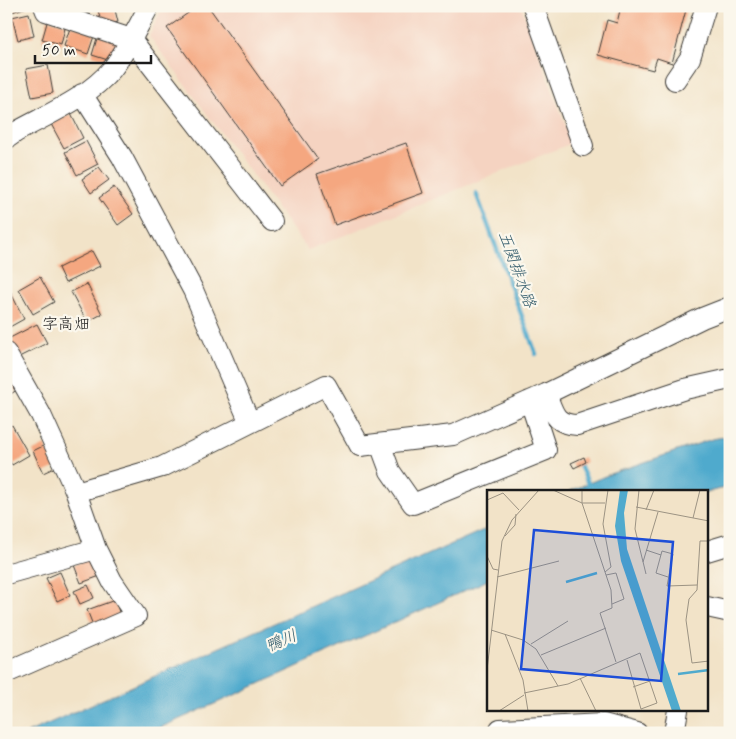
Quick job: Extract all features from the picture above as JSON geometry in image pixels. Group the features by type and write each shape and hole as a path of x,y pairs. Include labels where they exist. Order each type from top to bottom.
{"street":[{"path":"44,6 46,11 131,39 272,221"},
{"path":"6,139 82,94 111,69 131,39 149,6"},
{"path":"533,6 583,146"},
{"path":"674,80 690,58 706,6"},
{"path":"82,94 122,157 193,290 250,423"},
{"path":"76,492 162,467 326,385 360,446 453,435 538,398 702,318 730,307"},
{"path":"6,353 42,416 76,492 96,549 112,581 136,616 6,673"},
{"path":"538,398 561,422 578,425 685,389 730,379"},
{"path":"380,444 390,471 414,504 546,450 538,398"},
{"path":"708,551 730,544"},
{"path":"6,574 96,549"},
{"path":"708,607 730,612"},
{"path":"674,733 678,712"},
{"path":"502,733 500,728 549,718 603,724 637,733"}],"shaded area":[{"path":"163,6 521,6 572,143 308,250 149,36"}],"water":[{"path":"730,436 730,487 708,492 708,490 572,490 610,474 712,439"},
{"name":"鴨川","path":"487,528 487,580 228,698 148,733 27,733"}],"building":[{"path":"10,6 27,6 27,7 12,12"},
{"path":"114,6 118,22 102,26 98,10"},
{"path":"198,6 208,6 318,159 280,186 167,28"},
{"path":"621,6 687,6 672,63 657,58 653,70 598,55 607,20 617,23"},
{"path":"29,13 34,36 18,40 12,17"},
{"path":"6,18 10,30 6,31"},
{"path":"48,19 66,24 61,45 42,40"},
{"path":"71,25 95,33 88,54 64,46"},
{"path":"98,35 117,41 111,61 92,55"},
{"path":"48,65 53,93 32,97 26,69"},
{"path":"71,114 83,138 64,148 51,124"},
{"path":"86,141 98,164 77,175 65,152"},
{"path":"406,143 423,193 335,225 317,174"},
{"path":"99,167 109,180 91,193 82,179"},
{"path":"114,187 133,214 118,225 99,198"},
{"path":"92,251 100,266 65,283 58,268"},
{"path":"40,277 54,302 33,314 19,289"},
{"path":"87,284 102,314 87,322 71,292"},
{"path":"10,291 24,319 6,329 6,293"},
{"path":"37,324 47,343 17,358 8,339"},
{"path":"6,366 20,388 6,397"},
{"path":"12,425 29,455 12,465 6,455 6,429"},
{"path":"45,445 56,467 43,473 33,451"},
{"path":"584,457 586,462 574,468 571,463"},
{"path":"92,557 100,576 81,583 74,565"},
{"path":"60,572 70,595 57,601 46,578"},
{"path":"88,585 94,598 80,604 74,591"},
{"path":"115,600 121,618 94,628 87,610"}],"waterway":[{"name":"五関排水路","path":"476,193 536,354"},
{"name":"五関排水路","path":"580,465 591,490"}],"district":[{"name":"字高畑","path":"66,323"}]}
